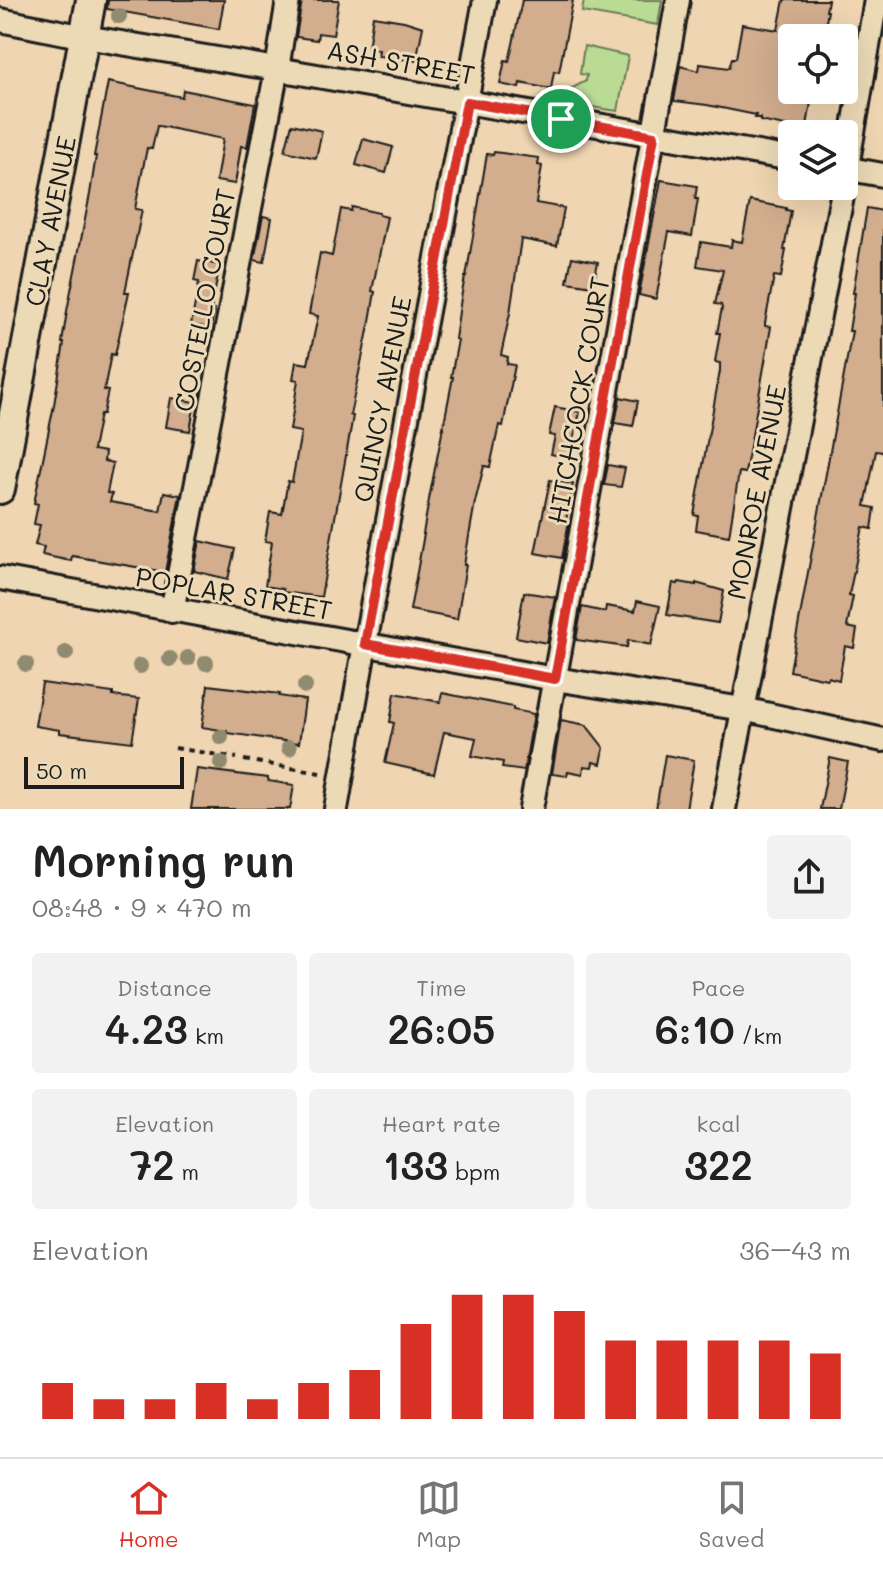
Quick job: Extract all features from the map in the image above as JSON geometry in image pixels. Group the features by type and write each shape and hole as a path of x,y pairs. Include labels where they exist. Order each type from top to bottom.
{"main road":[{"name":"CLAY AVENUE","path":"0,489 91,0"}],"street":[{"name":"COSTELLO COURT","path":"172,611 288,0"},
{"name":"QUINCY AVENUE","path":"336,809 485,0"},
{"name":"HITCHCOCK COURT","path":"531,809 678,0"},
{"name":"MONROE AVENUE","path":"855,120 876,0"},
{"name":"ASH STREET","path":"0,20 778,157"},
{"path":"858,176 883,175"},
{"name":"MONROE AVENUE","path":"724,809 841,200"},
{"name":"POPLAR STREET","path":"0,578 555,679 743,709 883,740"}],"path":[{"path":"175,748 237,758"},
{"path":"244,760 320,773"}],"green space":[{"path":"584,0 662,0 658,25 582,12"},
{"path":"584,46 628,56 618,111 553,101 586,81 587,75 580,74"}],"building":[{"path":"108,0 224,0 219,29 107,9"},
{"path":"302,0 339,0 333,35 318,33 317,40 296,37"},
{"path":"522,0 573,0 559,72 554,71 551,89 520,83 519,88 500,84 505,60 509,61"},
{"path":"784,0 828,0 826,24 779,24"},
{"path":"373,16 423,27 416,61 378,56 379,50 368,48"},
{"path":"742,24 778,30 778,104 811,104 808,120 778,120 778,125 760,121 760,118 755,118 756,115 674,101 680,66 699,71 700,64 729,68 732,58 736,58"},
{"path":"108,82 182,97 183,90 255,104 247,147 241,146 235,184 216,181 223,139 157,126 152,149 147,148 135,209 142,210 125,292 129,292 115,355 111,354 104,390 108,391 93,450 105,452 104,461 113,463 107,493 112,494 110,502 160,511 164,492 180,495 165,572 72,556 71,561 42,555 44,547 35,545 40,525 34,524 38,504 34,503 54,405 67,311"},
{"path":"292,124 322,131 316,158 285,151"},
{"path":"363,139 393,147 386,173 356,165"},
{"path":"494,152 539,158 538,165 542,166 536,203 564,208 557,246 521,239 501,355 508,357 507,364 515,365 503,426 499,425 490,467 484,466 475,502 457,619 410,610 453,377 461,298 487,154 493,155"},
{"path":"661,180 697,186 695,199 698,199 692,236 669,232 656,299 639,295"},
{"path":"750,201 791,211 781,277 774,276 765,323 765,326 771,327 745,473 739,472 729,536 696,530 698,516 694,515 720,371 720,363 715,362 722,308 715,304 723,270 697,266 701,242 731,247 732,240 742,242"},
{"path":"352,207 387,217 350,415 353,416 321,597 283,592 283,589 265,586 272,542 265,541 270,512 282,514 288,481 292,482 301,432 290,430 298,380 293,379 296,362 308,364 318,316 309,314 320,253 332,256 341,209 351,211"},
{"path":"867,208 883,211 883,452 876,451 865,506 875,508 872,529 863,527 849,595 853,596 847,627 857,629 854,648 845,646 839,680 790,671 852,331 849,331 853,293"},
{"path":"263,216 272,218 264,262 254,260"},
{"path":"572,257 598,262 593,286 567,282"},
{"path":"198,261 220,265 211,310 214,310 211,328 191,325 199,282 194,281"},
{"path":"620,397 638,401 633,426 615,423"},
{"path":"171,398 195,402 190,431 166,427"},
{"path":"555,407 580,412 569,458 551,454 555,436 549,435"},
{"path":"608,465 625,468 621,487 604,485"},
{"path":"550,480 573,484 562,558 535,553"},
{"path":"200,541 235,549 228,579 194,571"},
{"path":"673,583 724,591 718,623 667,615"},
{"path":"524,592 555,597 547,643 516,637"},
{"path":"637,601 660,606 651,645 628,640 627,647 576,640 582,607 605,612 606,606 635,611"},
{"path":"42,683 139,699 132,742 60,733 60,730 35,726"},
{"path":"208,685 305,700 299,743 202,727"},
{"path":"395,693 440,702 442,693 534,714 524,771 502,768 503,762 472,756 476,738 444,732 434,774 385,763 394,723 390,722"},
{"path":"561,720 586,725 604,748 601,764 593,762 592,767 584,766 583,774 568,771 567,776 552,774"},
{"path":"665,755 694,760 686,809 656,809"},
{"path":"830,758 848,762 839,809 820,809"},
{"path":"197,769 268,778 268,781 294,785 290,809 191,809"}],"route":[{"path":"467,102 561,119 654,136 555,679 365,644 467,102"}]}
